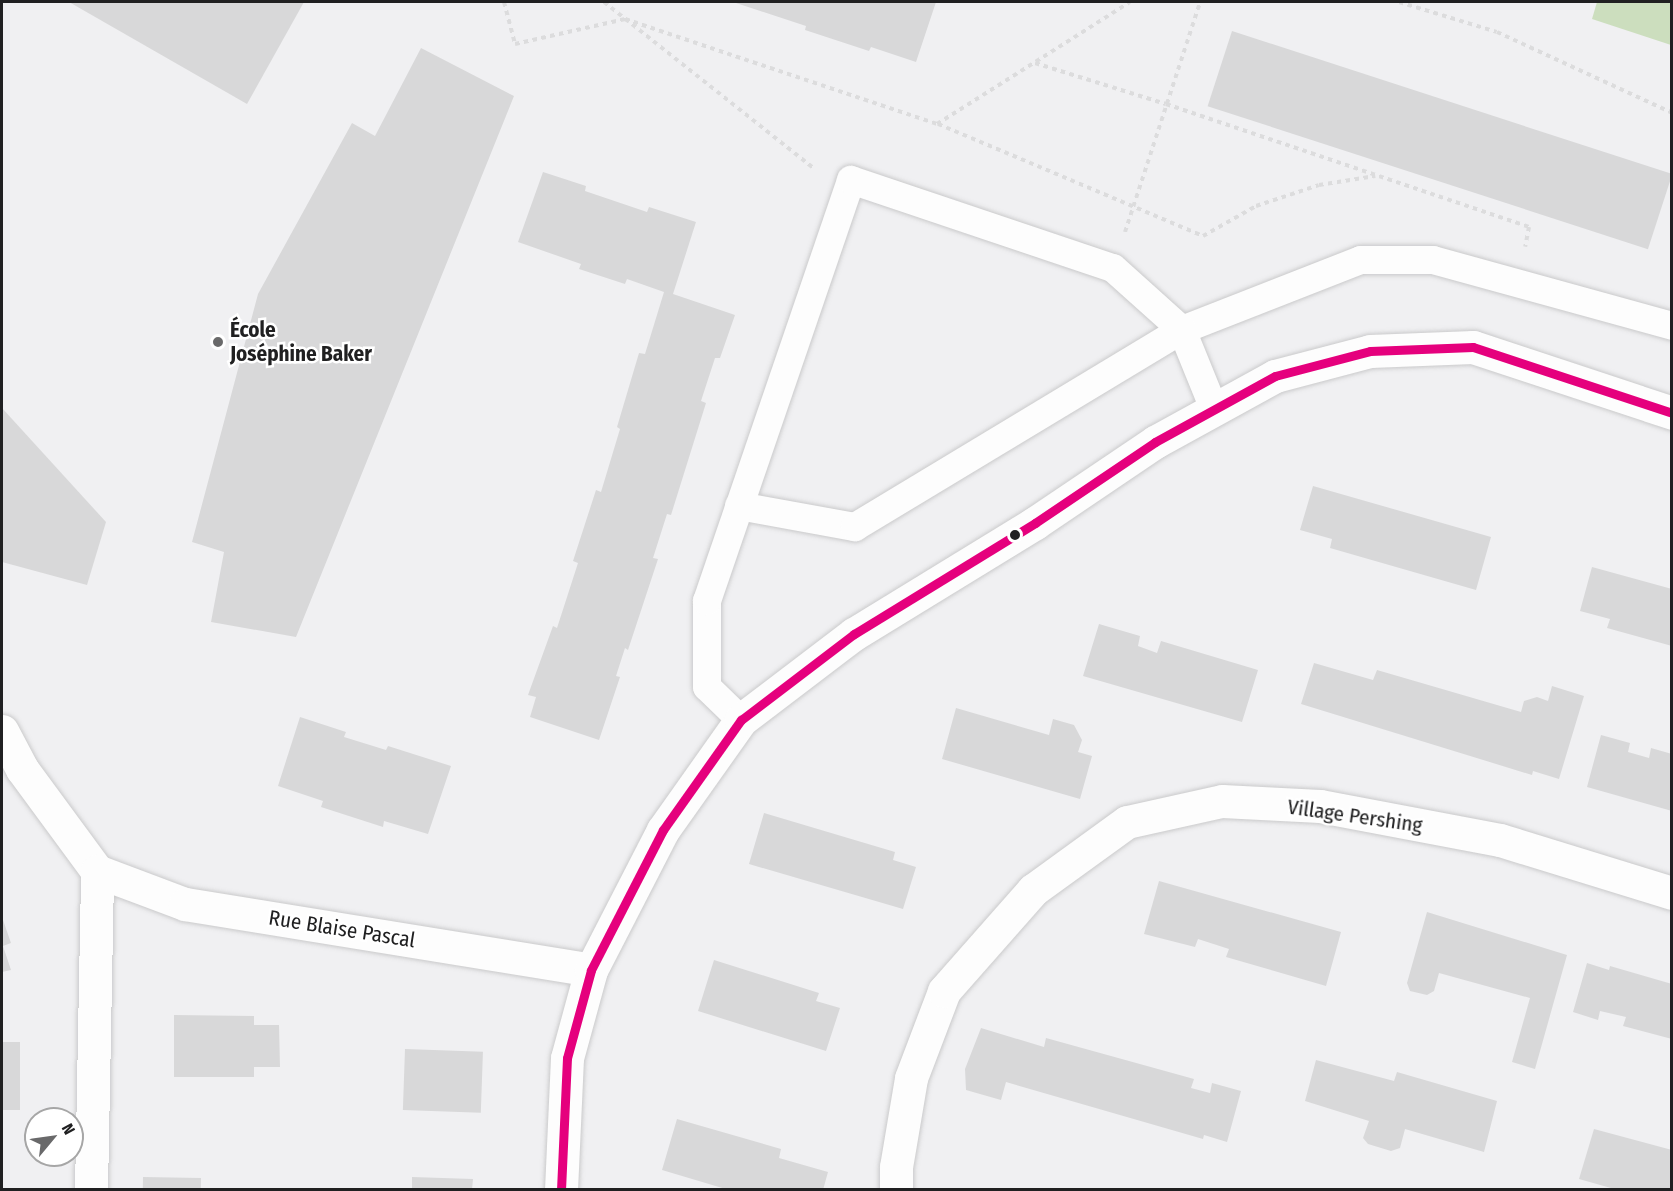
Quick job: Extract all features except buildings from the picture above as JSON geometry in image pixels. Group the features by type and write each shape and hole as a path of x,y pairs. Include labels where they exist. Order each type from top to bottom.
{"street":[{"path":"561,1190 567,1058 591,970 663,830 741,720 854,634 1035,523 1155,442 1275,376 1370,351 1473,347 1671,413"},
{"path":"2,731 22,769 97,871 91,1190"},
{"name":"Village Pershing","path":"896,1190 896,1167 911,1078 944,991 1033,890 1127,822 1222,801 1320,806 1500,840 1671,892"},
{"name":"Rue Blaise Pascal","path":"97,871 185,903 591,970"}],"lane":[{"path":"741,720 706,687 707,601 851,180 1113,268 1182,330 1214,409"},
{"path":"739,506 855,527 1182,330 1361,260 1433,260 1671,326"}],"path":[{"path":"504,2 515,44 626,19 937,124 1203,236 1266,202 1319,185 1378,176"},
{"path":"604,2 846,194"},
{"path":"937,124 1130,2"},
{"path":"1113,268 1200,2"},
{"path":"1399,2 1497,32 1671,113"},
{"path":"1034,62 1166,104 1529,227 1516,283"}],"green space":[{"path":"1597,2 1671,2 1671,45 1592,19"}],"transit line":[{"path":"561,1190 567,1058 591,970 663,830 741,720 854,634 1035,523 1155,442 1275,376 1370,351 1473,347 1672,413"}],"place":[{"name":"École Joséphine Baker","path":"218,342"}]}
